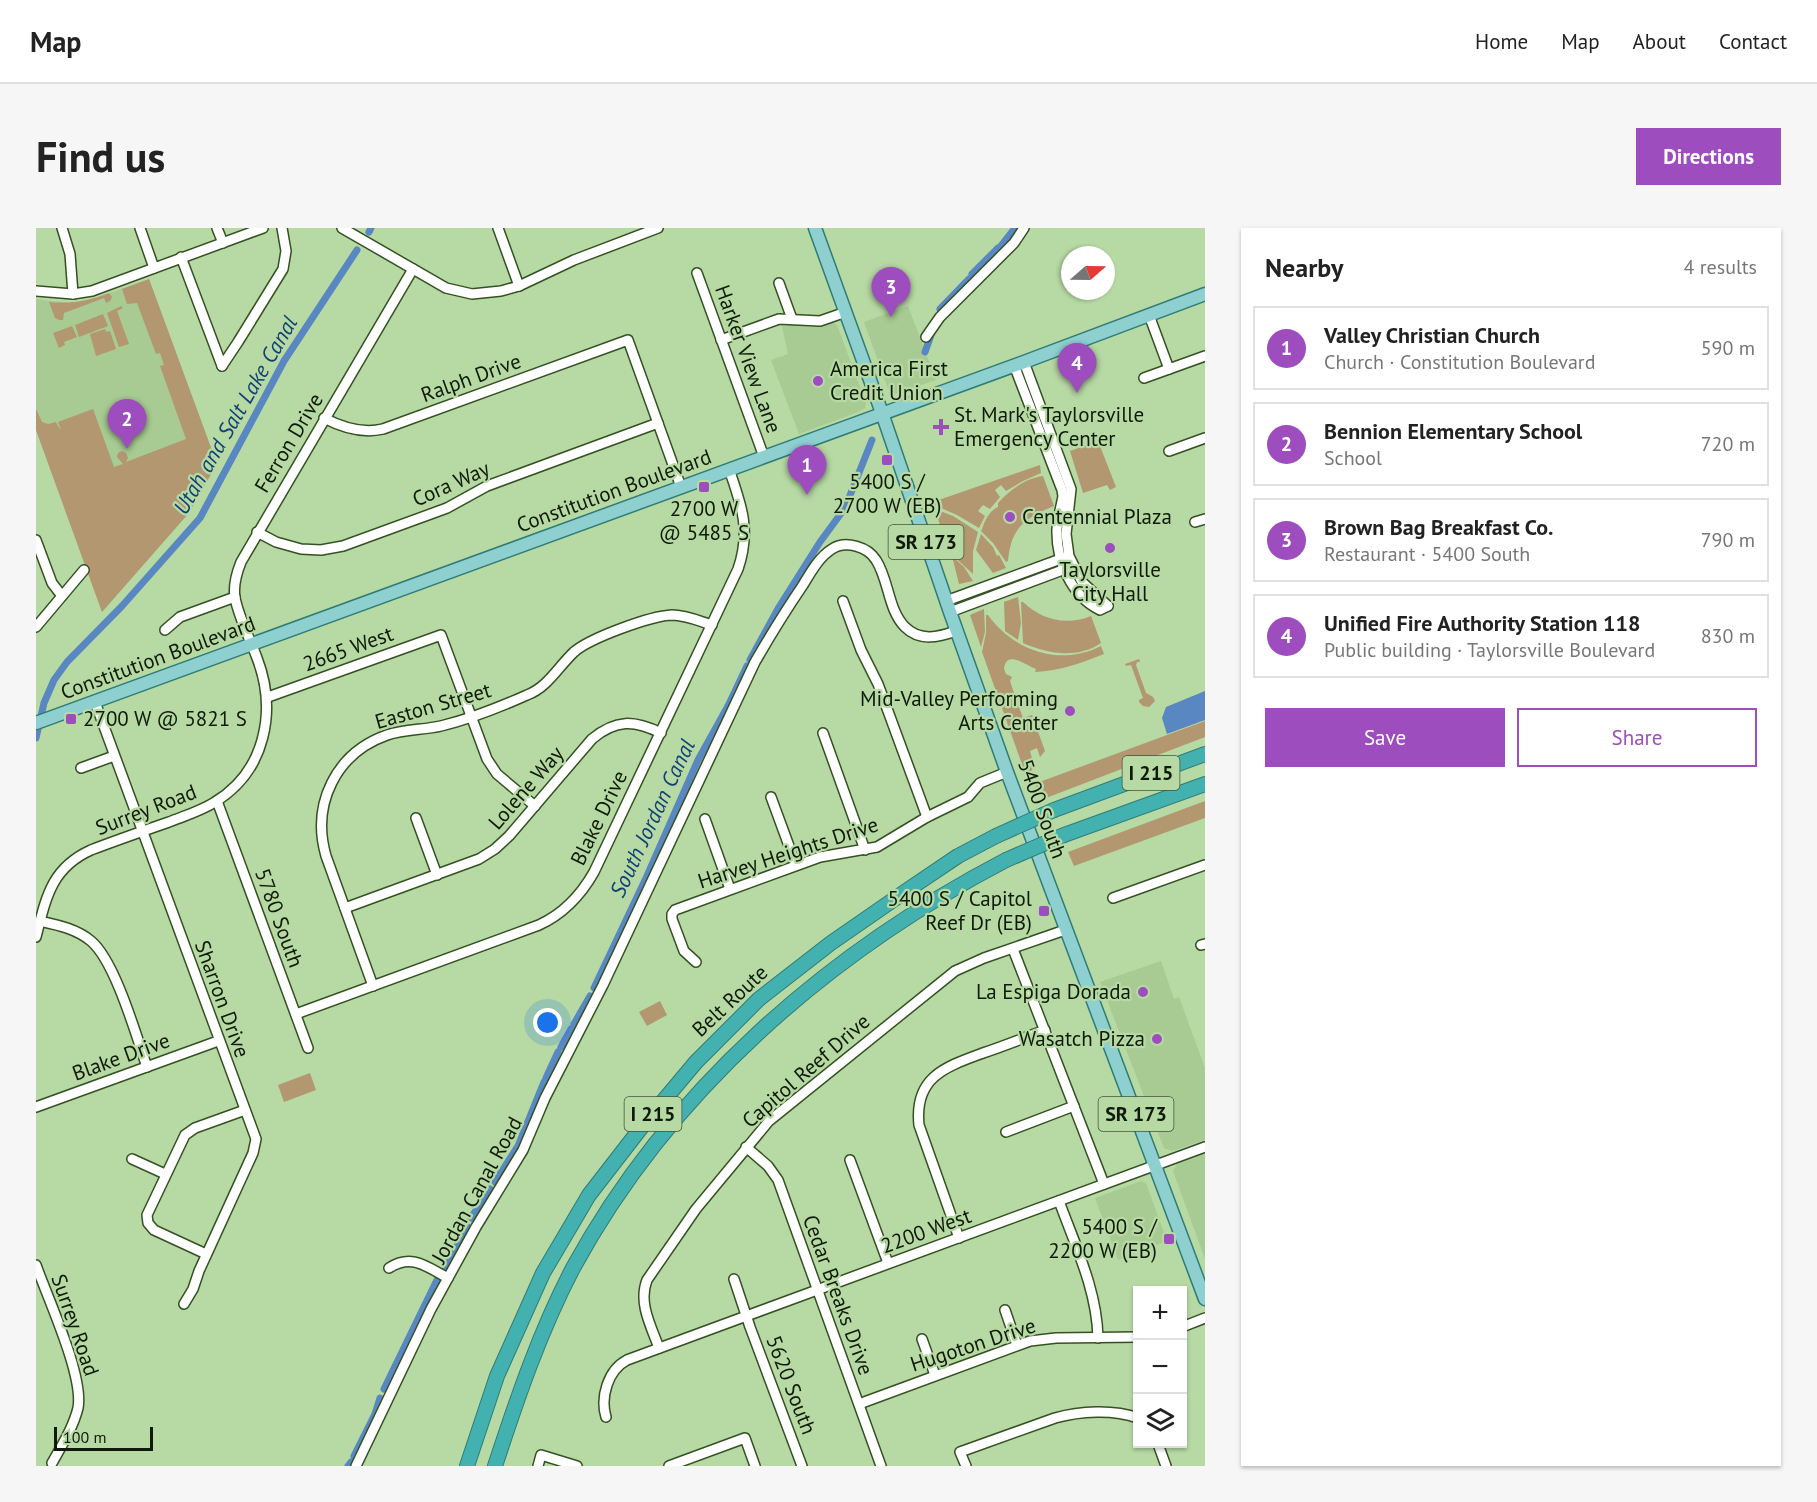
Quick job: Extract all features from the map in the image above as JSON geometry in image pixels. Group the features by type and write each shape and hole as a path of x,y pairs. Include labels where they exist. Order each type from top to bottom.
{"highway":[{"name":"Belt Route","path":"467,1466 497,1376 543,1273 589,1195 696,1062 759,999 831,943 958,856 1054,810 1205,754"},
{"name":"Belt Route","path":"495,1466 526,1371 573,1269 616,1197 666,1131 723,1066 780,1012 882,933 922,906 1006,860 1064,835 1205,784"}],"main road":[{"name":"5400 South","path":"815,228 1007,772 1205,1299"},
{"name":"Constitution Boulevard","path":"36,723 1205,294"}],"street":[{"path":"62,228 70,254 73,294"},
{"path":"140,228 154,268"},
{"path":"217,228 223,243"},
{"path":"36,291 73,294 110,285 263,228"},
{"path":"181,257 222,366 283,269 286,251 282,228"},
{"path":"342,228 447,288 472,294 501,291 519,286 574,260 658,228"},
{"path":"498,228 519,286"},
{"path":"926,337 940,317 1014,243 1024,228"},
{"name":"Ferron Drive","path":"252,644 235,597 236,580 241,562 413,269"},
{"name":"Harker View Lane","path":"697,273 764,457"},
{"path":"779,283 792,319"},
{"path":"721,340 774,320 820,321 846,312"},
{"path":"1149,315 1169,369"},
{"name":"Ralph Drive","path":"324,418 352,430 383,429 628,340 658,423"},
{"path":"1144,378 1205,356"},
{"path":"1019,364 1071,489 1065,557 1068,568 1077,591 1100,610 1108,606 1086,588 1068,568"},
{"path":"658,423 681,487"},
{"name":"Cora Way","path":"257,532 276,542 301,549 321,550 343,546 447,508 488,486 658,423"},
{"path":"1169,451 1205,438"},
{"name":"Blake Drive","path":"296,1014 539,925 553,918 582,892 594,872 738,569 744,544 744,516 729,469"},
{"path":"1195,522 1205,519"},
{"path":"36,540 52,583 62,596"},
{"name":"Jordan Canal Road","path":"356,1466 448,1278 523,1150 545,1098 603,985 755,662 783,614 817,564 833,548 848,545 864,549 877,562 904,626 926,637 943,636 956,631"},
{"path":"948,607 1065,557"},
{"path":"948,607 1068,568"},
{"path":"36,627 84,570"},
{"path":"165,630 180,617 235,597"},
{"path":"843,601 861,650 878,684 927,817"},
{"name":"Easton Street","path":"373,986 326,856 321,833 324,802 333,779 352,755 375,740 395,733 440,726 470,717 536,691 550,680 577,650 606,636 650,620 672,615 685,616 712,625"},
{"name":"2665 West","path":"268,697 441,635 470,717"},
{"name":"Surrey Road","path":"36,937 50,888 67,864 91,850 198,811 217,801 245,774 259,749 267,725 268,697 263,672 252,644"},
{"name":"Sharron Drive","path":"95,702 256,1139 255,1147 206,1254 193,1289 184,1304"},
{"path":"470,717 481,746 492,766 511,787 535,806"},
{"name":"Lolene Way","path":"345,908 479,859 495,849 600,732 617,724 631,723 661,733"},
{"path":"823,734 865,850"},
{"path":"81,768 114,756"},
{"name":"Harvey Heights Drive","path":"696,962 684,951 672,919 672,914 680,908 825,856 877,847 927,817 968,797 980,783 1007,772"},
{"path":"771,797 796,866"},
{"name":"5780 South","path":"217,801 308,1048"},
{"path":"416,818 436,875"},
{"path":"705,819 730,889"},
{"path":"1113,898 1205,865"},
{"path":"40,921 68,928 84,936 105,956 147,1067"},
{"name":"Capitol Reef Drive","path":"659,1348 644,1308 647,1280 696,1209 747,1147 780,1112 941,982 969,963 1065,930"},
{"path":"1013,948 1104,1184"},
{"path":"959,1238 919,1125 918,1112 923,1091 943,1069 1045,1030"},
{"name":"Blake Drive","path":"36,1107 218,1041"},
{"path":"1006,1132 1074,1106"},
{"path":"206,1254 154,1230 148,1224 147,1215 183,1139 191,1130 246,1110"},
{"name":"Cedar Breaks Drive","path":"747,1147 768,1166 778,1180 881,1466"},
{"name":"2200 West","path":"606,1417 603,1401 614,1370 621,1364 1205,1147"},
{"path":"132,1159 165,1174"},
{"path":"850,1160 888,1263"},
{"path":"1059,1201 1094,1298 1098,1316 1098,1338"},
{"path":"389,1268 400,1261 410,1260 448,1278"},
{"name":"Surrey Road","path":"36,1265 78,1384 78,1406 75,1417 52,1463"},
{"name":"5620 South","path":"734,1279 802,1466"},
{"path":"1005,1310 1017,1345"},
{"path":"1187,1325 1205,1318"},
{"name":"Hugoton Drive","path":"859,1404 1017,1345 1043,1339 1133,1337"},
{"path":"922,1339 935,1375"},
{"path":"966,1466 960,1452 1065,1415 1122,1414 1133,1417"},
{"path":"669,1466 745,1438 755,1466"},
{"path":"1160,1448 1166,1466"},
{"path":"538,1466 541,1455 577,1466"}],"shaded area":[{"path":"149,279 217,464 188,514 102,612 36,430 36,299 71,303 87,301"},
{"path":"149,279 217,464 188,514 102,612 36,430 36,409 42,422 48,424 56,422 61,430 58,422 93,409 114,467 123,464 117,457 122,451 128,458 126,462 186,439 160,366 164,365 160,353 156,354 137,303 127,304 122,289"},
{"path":"109,293 112,297 110,301 106,303 104,298 64,313 63,320 55,318 49,302 80,301"},
{"path":"121,306 123,308 117,311 129,344 119,347 107,313"},
{"path":"908,306 936,380 894,394 887,386 864,322"},
{"path":"103,314 108,326 79,337 75,325"},
{"path":"781,322 809,327 832,322 837,325 866,403 865,408 799,434 771,360 788,354"},
{"path":"72,326 77,337 64,342 65,345 59,348 53,333"},
{"path":"105,329 106,332 110,331 116,349 96,356 90,334"},
{"path":"1098,441 1116,487 1110,490 1107,485 1083,493 1070,451"},
{"path":"1040,465 1041,473 1006,491 1001,485 995,490 1000,497 990,509 983,505 978,511 985,516 979,528 934,505 933,502"},
{"path":"1043,476 1054,506 1021,525 1012,540 1006,562 993,543 981,531 990,513 1013,489 1030,479"},
{"path":"935,509 953,516 978,532 973,551 973,574 948,551"},
{"path":"981,534 993,547 997,556 999,555 1006,568 993,573 976,550"},
{"path":"952,556 964,567 973,581 959,584"},
{"path":"1018,597 1021,623 1018,640 1005,631 1004,602"},
{"path":"1021,602 1055,620 1072,621 1091,616 1101,643 1082,651 1062,653 1042,650 1023,643"},
{"path":"984,609 985,632 981,647 970,615"},
{"path":"986,615 1011,638 1039,652 1070,655 1101,646 1104,654 1070,666 1035,672 1036,669 1017,660 1008,660 1005,663 1004,669 1006,674 1012,677 1010,681 1015,696 1024,693 1016,699 1023,718 1032,715 1045,751 1040,757 1037,748 1030,751 1034,766 1026,774 1029,784 982,652 986,633"},
{"path":"1139,659 1140,662 1136,665 1146,693 1155,701 1149,707 1139,702 1143,698 1131,665 1126,666 1125,664"},
{"path":"1205,721 1205,737 1046,798 1034,784"},
{"path":"1205,801 1205,818 1074,866 1068,852"},
{"path":"1161,961 1174,999 1179,997 1205,1068 1205,1140 1172,1151 1164,1148 1100,982"},
{"path":"660,1001 667,1015 647,1026 639,1012"},
{"path":"310,1073 316,1090 284,1102 278,1085"},
{"path":"1205,1154 1205,1259 1173,1171 1177,1164"},
{"path":"1141,1181 1146,1183 1167,1241 1118,1260 1095,1198"}],"water":[{"path":"1205,691 1205,720 1167,734 1162,718 1166,707"}],"waterway":[{"name":"Utah and Salt Lake Canal","path":"369,232 371,228"},
{"name":"South Jordan Canal","path":"1001,246 1015,228"},
{"name":"South Jordan Canal","path":"972,274 998,248"},
{"name":"Utah and Salt Lake Canal","path":"36,738 44,703 54,680 67,662 122,606 200,518 284,361 357,250"},
{"name":"South Jordan Canal","path":"940,309 969,279"},
{"name":"South Jordan Canal","path":"925,352 931,335"},
{"name":"South Jordan Canal","path":"750,660 779,607 820,542 845,508 872,440"},
{"name":"South Jordan Canal","path":"594,988 698,760 747,666"},
{"name":"South Jordan Canal","path":"574,1024 590,996"},
{"name":"South Jordan Canal","path":"561,1047 571,1029"},
{"name":"South Jordan Canal","path":"546,1078 558,1052"},
{"name":"South Jordan Canal","path":"495,1182 518,1146 544,1082"},
{"name":"South Jordan Canal","path":"471,1218 490,1189"},
{"name":"South Jordan Canal","path":"445,1269 467,1226"},
{"name":"South Jordan Canal","path":"384,1389 437,1280"},
{"name":"South Jordan Canal","path":"354,1456 375,1414 380,1398"},
{"name":"South Jordan Canal","path":"348,1466 351,1462"}],"place":[{"name":"Brown Bag Breakfast Co.","path":"891,317"},
{"name":"America First Credit Union","path":"818,381"},
{"name":"Unified Fire Authority Station 118","path":"1077,393"},
{"name":"St. Mark's Taylorsville Emergency Center","path":"941,427"},
{"name":"Bennion Elementary School","path":"127,449"},
{"name":"5400 S / 2700 W (EB)","path":"887,460"},
{"name":"2700 W @ 5485 S","path":"704,487"},
{"name":"Valley Christian Church","path":"807,495"},
{"name":"Centennial Plaza","path":"1010,517"},
{"name":"Taylorsville City Hall","path":"1110,548"},
{"name":"Mid-Valley Performing Arts Center","path":"1070,711"},
{"name":"2700 W @ 5821 S","path":"71,719"},
{"name":"5400 S / Capitol Reef Dr (EB)","path":"1044,911"},
{"name":"La Espiga Dorada","path":"1143,992"},
{"name":"Wasatch Pizza","path":"1157,1039"},
{"name":"5400 S / 2200 W (EB)","path":"1169,1239"}]}
